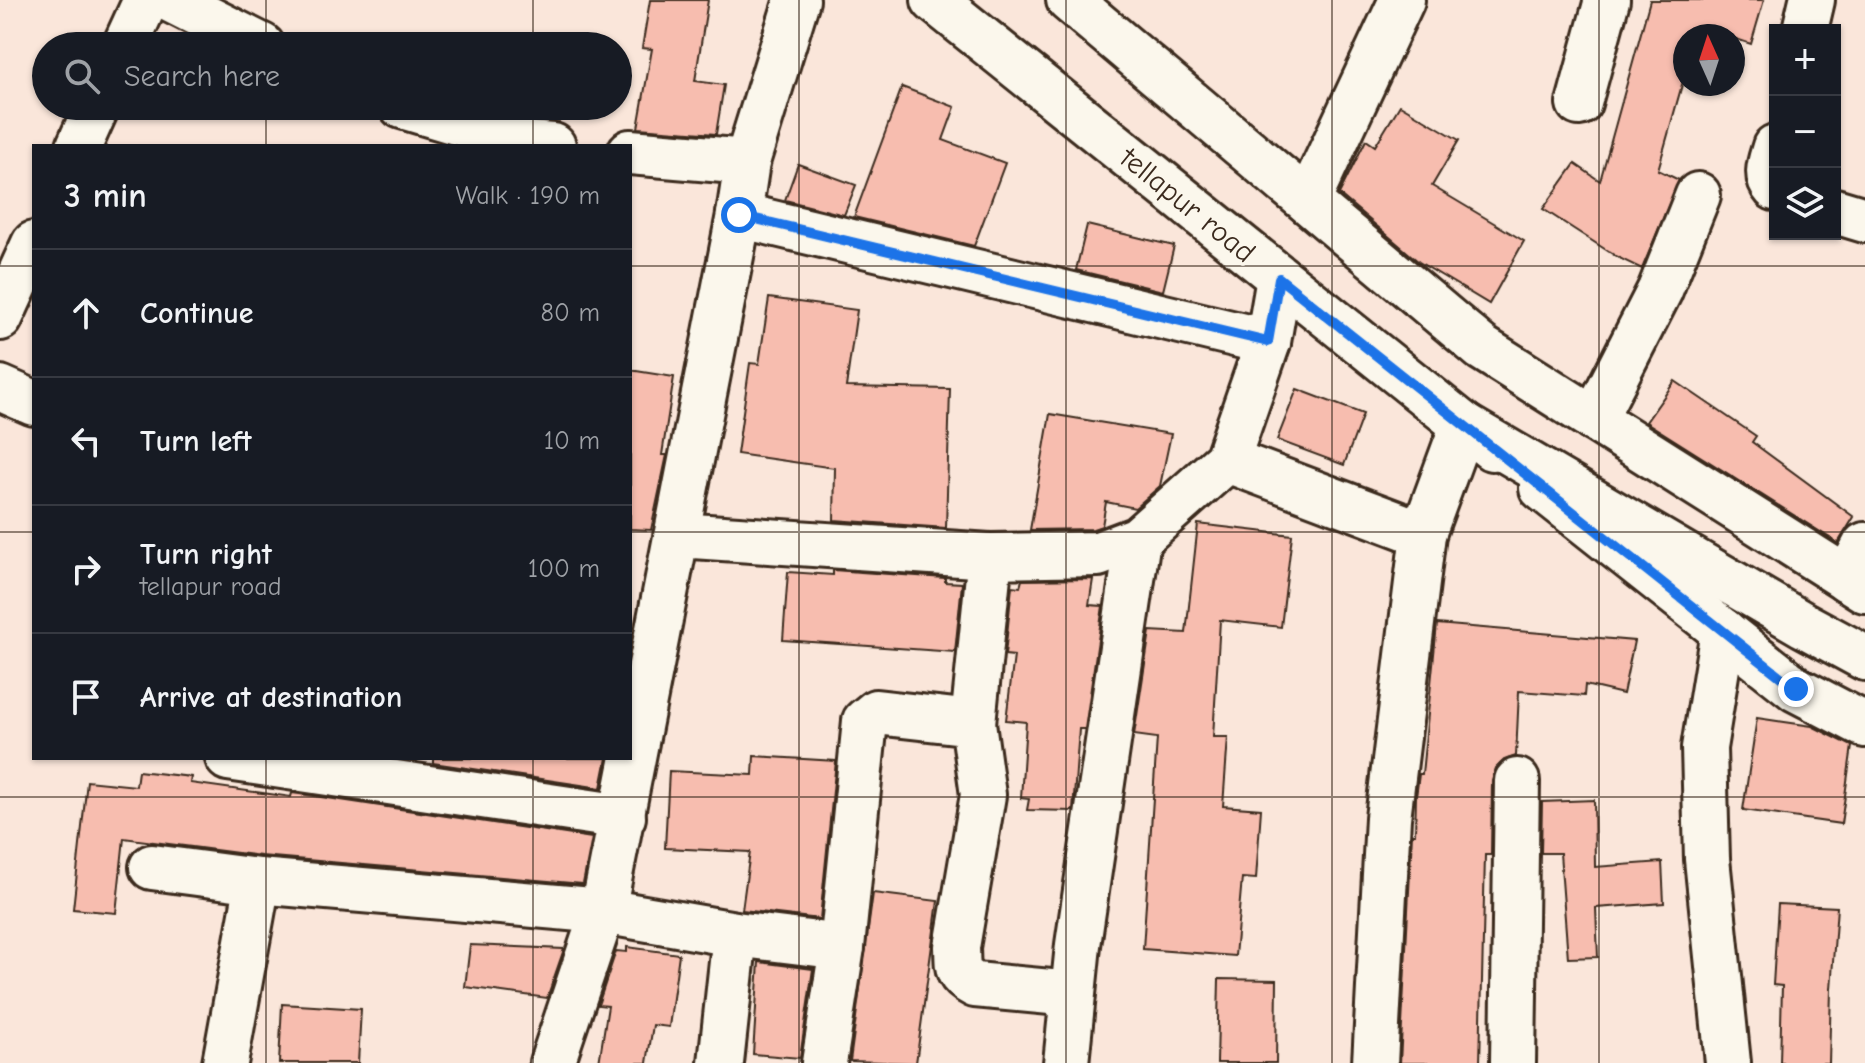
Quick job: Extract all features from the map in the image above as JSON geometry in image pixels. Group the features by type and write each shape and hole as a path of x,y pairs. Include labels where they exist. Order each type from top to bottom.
{"street":[{"path":"131,32 146,0"},
{"path":"171,0 234,32"},
{"path":"552,1063 603,911 678,535 747,162 797,0"},
{"name":"tellapur road","path":"934,0 1796,689 1865,725"},
{"path":"1069,0 1482,348 1594,419 1859,571"},
{"path":"1308,201 1402,0"},
{"path":"1579,103 1607,0"},
{"path":"1806,24 1812,0"},
{"path":"80,144 91,120"},
{"path":"449,120 530,144"},
{"path":"632,152 747,162"},
{"path":"1594,419 1660,290 1698,195"},
{"path":"1841,213 1865,220"},
{"path":"739,215 1268,342"},
{"path":"0,318 32,248"},
{"path":"678,535 990,556 1098,554 1138,539 1227,460 1268,342 1279,278"},
{"path":"0,388 32,402"},
{"path":"1375,1063 1388,818 1423,534 1463,425 1865,658"},
{"path":"1227,460 1423,534"},
{"path":"1066,1063 1072,994 1138,539"},
{"path":"990,556 973,723 983,795 957,947 959,970 963,979 975,985 1072,994"},
{"path":"1723,631 1704,748 1707,859 1728,1063"},
{"path":"824,1063 842,947 865,721 876,712 973,723"},
{"path":"241,760 623,817"},
{"path":"1513,1063 1517,781"},
{"path":"152,867 258,881 603,911 735,934 842,947"},
{"path":"225,1063 258,881"},
{"path":"721,1063 735,934"}],"building":[{"path":"650,0 708,0 695,81 724,85 716,134 638,128 652,49 642,48"},
{"path":"1650,0 1764,0 1751,44 1745,42 1745,24 1673,24 1673,96 1679,96 1658,170 1679,180 1642,269 1617,257 1543,209 1575,164 1600,181"},
{"path":"902,87 955,107 943,140 1005,163 974,246 854,217"},
{"path":"1400,105 1459,140 1432,186 1524,241 1489,304 1419,262 1339,194 1366,140 1375,146"},
{"path":"798,164 856,185 844,215 785,200"},
{"path":"1087,225 1174,246 1163,291 1076,270"},
{"path":"769,298 857,310 846,387 950,389 946,528 834,520 835,468 737,454 750,363 759,364"},
{"path":"632,370 674,377 662,455 667,455 651,530 632,529"},
{"path":"1675,381 1756,436 1752,442 1854,517 1838,543 1646,422"},
{"path":"1297,389 1363,414 1344,465 1277,440"},
{"path":"1050,414 1171,434 1160,486 1135,508 1106,502 1102,526 1093,529 1030,530"},
{"path":"1198,524 1292,535 1281,627 1220,620 1213,737 1228,737 1223,806 1261,809 1256,879 1242,878 1235,956 1143,949 1157,738 1134,735 1150,631 1186,633"},
{"path":"833,570 945,578 945,582 962,583 955,652 783,640 788,572 833,575"},
{"path":"1093,579 1089,605 1103,606 1085,729 1079,729 1073,811 1027,810 1029,799 1021,798 1026,722 1006,720 1014,656 1005,655 1012,586 1020,587 1022,580"},
{"path":"1437,624 1634,641 1623,694 1585,685 1584,696 1519,691 1516,756 1504,760 1496,768 1492,781 1491,855 1485,855 1480,1063 1400,1063 1412,834 1415,834 1416,797 1419,774 1422,774"},
{"path":"1757,718 1812,726 1852,746 1841,824 1743,810"},
{"path":"754,756 836,761 820,919 742,910 750,852 665,848 669,771 753,775"},
{"path":"433,760 607,760 601,788 433,763"},
{"path":"138,771 191,777 190,783 291,797 292,793 314,796 592,838 583,884 261,856 124,838 116,913 73,909 87,781 136,786"},
{"path":"1594,800 1595,867 1662,862 1664,903 1596,908 1598,957 1568,958 1560,853 1541,853 1542,802"},
{"path":"873,893 938,901 916,1063 850,1061"},
{"path":"1778,904 1837,907 1829,1063 1780,1063 1782,986 1773,985"},
{"path":"470,945 564,949 547,998 465,987"},
{"path":"627,947 679,954 669,1027 653,1025 647,1063 599,1063 608,1006 598,1005 616,951 627,952"},
{"path":"759,962 813,969 800,1058 753,1054"},
{"path":"1219,979 1277,980 1276,1063 1217,1063"},
{"path":"282,1004 361,1009 358,1063 279,1063"}],"route":[{"path":"739,215 1268,342 1279,278 1796,689"}]}
